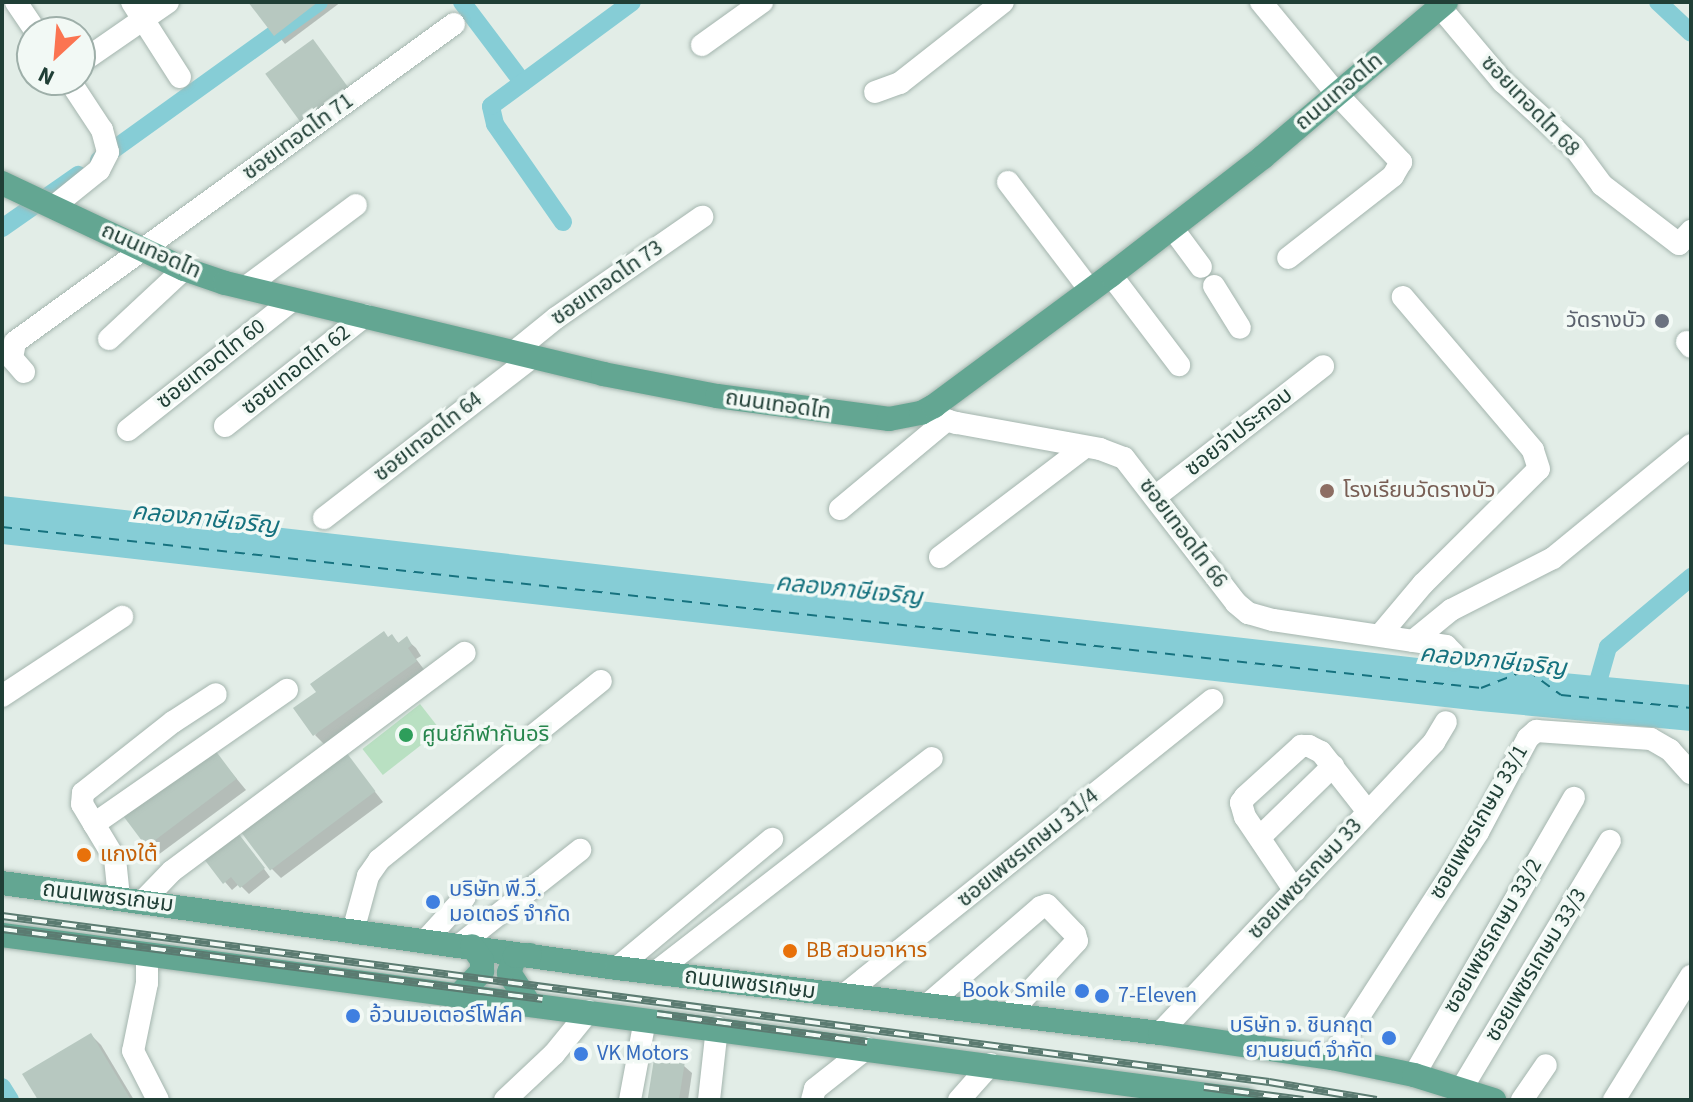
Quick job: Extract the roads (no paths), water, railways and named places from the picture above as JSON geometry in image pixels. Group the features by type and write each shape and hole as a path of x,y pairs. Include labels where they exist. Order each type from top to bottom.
{"main road":[{"name":"ถนนเทอดไท","path":"2,183 184,269 246,287 669,387 889,419 921,413 1173,229 1443,5"},
{"name":"ถนนเพชรเกษม","path":"2,883 144,900 617,968 1160,1033 1332,1058 1414,1075 1494,1100"},
{"path":"2,935 991,1064 1111,1090 1246,1100"},
{"path":"460,994 482,971 482,960 467,945"},
{"path":"528,1002 513,984 510,964 515,956 532,955"}],"street":[{"path":"96,48 137,11 168,2"},
{"path":"702,45 762,2"},
{"path":"875,92 900,83 1003,2"},
{"path":"1261,2 1336,93 1398,158 1401,166 1288,258"},
{"name":"ซอยเทอดไท 68","path":"1443,5 1503,82 1574,147 1588,170 1623,201 1687,244"},
{"path":"137,11 180,77"},
{"name":"ซอยเทอดไท 71","path":"24,372 12,358 15,342 454,24"},
{"path":"52,207 99,170 108,152 102,130 80,96"},
{"path":"1008,182 1090,290"},
{"path":"246,287 356,205"},
{"name":"ซอยเทอดไท 73","path":"523,354 556,318 702,217"},
{"path":"1173,229 1201,267"},
{"path":"109,339 184,269"},
{"path":"1111,275 1179,365"},
{"path":"1214,286 1240,328"},
{"path":"1380,635 1423,584 1539,469 1539,460 1533,450 1403,297"},
{"name":"ซอยเทอดไท 60","path":"128,430 294,299"},
{"name":"ซอยเทอดไท 62","path":"225,426 366,315"},
{"name":"ซอยเทอดไท 64","path":"324,518 523,354"},
{"name":"ซอยจ่าประกอบ","path":"1155,497 1323,366"},
{"name":"ซอยเทอดไท 66","path":"921,413 1124,458 1236,603 1248,613 1450,650"},
{"path":"840,509 947,420"},
{"path":"1413,641 1451,610 1553,558 1691,445"},
{"path":"940,557 1085,447"},
{"path":"2,696 122,617"},
{"path":"144,900 172,871 465,653"},
{"path":"353,931 368,876 379,860 601,681"},
{"path":"94,824 287,690"},
{"path":"119,897 115,859 82,804 83,793 173,722 216,694"},
{"name":"ซอยเพชรเกษม 31/4","path":"844,995 1212,700"},
{"name":"ซอยเพชรเกษม 33","path":"1160,1033 1434,742 1446,722"},
{"name":"ซอยเพชรเกษม 33/1","path":"1332,1058 1478,832 1528,738 1536,731 1651,739 1670,750 1691,773"},
{"path":"1295,891 1242,810 1245,797 1301,746 1316,748 1368,812"},
{"path":"656,972 932,758"},
{"path":"1260,837 1333,766"},
{"name":"ซอยเพชรเกษม 33/2","path":"1414,1075 1574,798"},
{"path":"617,968 772,839"},
{"name":"ซอยเพชรเกษม 33/3","path":"1462,1088 1610,841"},
{"path":"467,945 580,850"},
{"path":"425,941 465,897"},
{"path":"927,1005 1047,905 1075,934 1077,941 1008,1015"},
{"path":"147,954 147,983 133,1051 158,1100"},
{"path":"1614,1100 1691,976"},
{"path":"505,1100 554,1054 589,1011"},
{"path":"630,1100 645,1020"},
{"path":"709,1100 717,1027"},
{"path":"812,1100 815,1089 867,1048"},
{"path":"959,1100 991,1064"},
{"path":"1522,1100 1546,1065"}],"water":[{"path":"2,496 1488,666 1691,685 1691,731 1480,711 2,544"}],"waterway":[{"path":"99,160 319,2"},
{"path":"462,2 523,83"},
{"path":"563,222 495,124 491,106 632,2"},
{"path":"1658,2 1691,33"},
{"path":"2,228 78,175"},
{"path":"1594,696 1608,647 1691,577"},
{"path":"2,1087 10,1100"}],"railway":[{"path":"2,916 1269,1082 1376,1100"},
{"path":"2,929 542,999"},
{"path":"657,1014 867,1042"},
{"path":"1204,1087 1303,1100"}],"place":[{"name":"วัดรางบัว","path":"1662,321"},
{"name":"โรงเรียนวัดรางบัว","path":"1327,491"},
{"name":"ศูนย์กีฬากันอริ","path":"406,735"},
{"name":"แกงใต้","path":"84,855"},
{"name":"บริษัท พี.วี. มอเตอร์ จำกัด","path":"433,902"},
{"name":"BB สวนอาหาร","path":"790,951"},
{"name":"Book Smile","path":"1082,991"},
{"name":"7-Eleven","path":"1102,996"},
{"name":"อ้วนมอเตอร์โฟล์ค","path":"353,1016"},
{"name":"บริษัท จ. ชินกฤต ยานยนต์ จำกัด","path":"1389,1038"},
{"name":"VK Motors","path":"581,1054"}],"water label":[{"name":"คลองภาษีเจริญ","path":"205,519"},
{"name":"คลองภาษีเจริญ","path":"849,590"},
{"name":"คลองภาษีเจริญ","path":"1493,661"}]}
